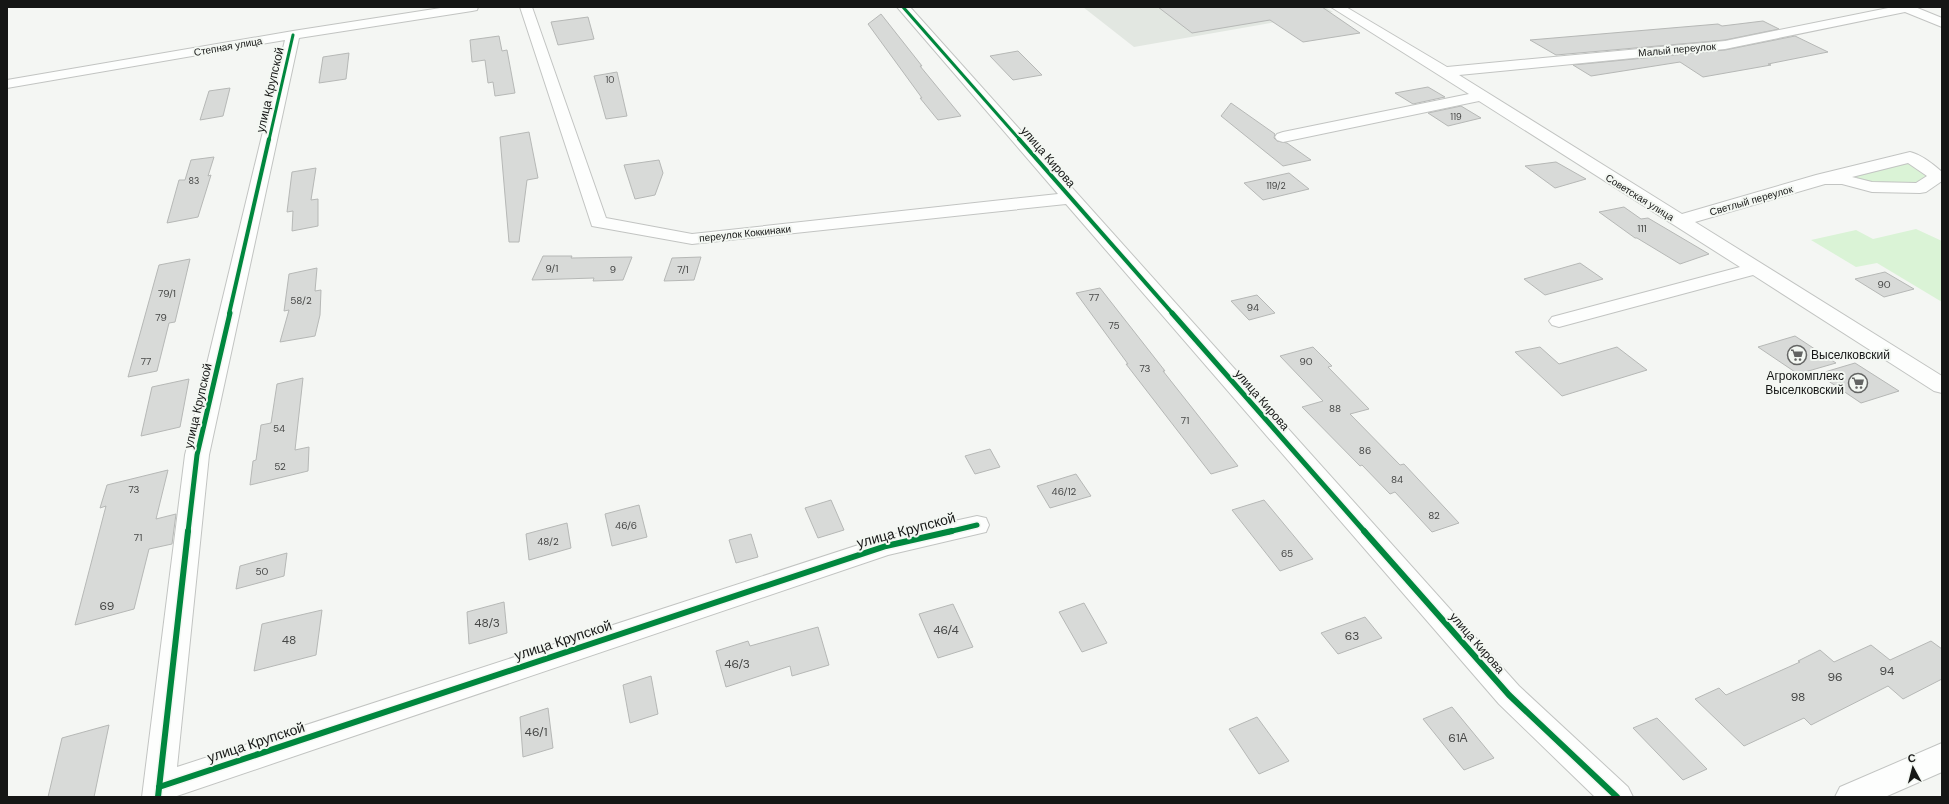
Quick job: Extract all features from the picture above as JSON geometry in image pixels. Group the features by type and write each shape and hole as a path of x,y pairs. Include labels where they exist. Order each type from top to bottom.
{"street":[{"name":"Степная улица","path":"7,84 293,35 472,7"},
{"name":"переулок Коккинаки","path":"526,7 598,222 692,239 1071,198"},
{"name":"улица Кирова","path":"903,7 1509,695 1616,797"},
{"name":"Советская улица","path":"1337,7 1444,72 1679,222 1942,386"},
{"name":"Малый переулок","path":"1444,72 1725,45 1906,8"},
{"path":"1906,8 1942,23"},
{"name":"улица Крупской","path":"293,35 197,455 159,792 886,546 977,525"},
{"path":"1283,137 1481,96"},
{"name":"Светлый переулок","path":"1679,222 1822,179 1910,157 1928,168 1937,177 1920,188 1872,187 1842,179 1822,179"},
{"path":"1559,322 1755,269"},
{"path":"1851,797 1942,758"}],"shaded area":[{"path":"1083,7 1325,7 1333,12 1134,47"}],"green space":[{"path":"1905,160 1929,177 1916,184 1877,185 1850,177"},
{"path":"1916,229 1942,241 1942,302 1877,263 1856,267 1811,240 1856,230 1873,239"}],"building":[{"path":"1158,7 1322,7 1360,33 1303,42 1270,20 1192,33"},
{"path":"881,14 922,66 920,66 961,116 938,120 920,98 922,98 868,24"},
{"path":"588,17 594,39 558,45 551,22"},
{"path":"1763,21 1779,29 1725,40 1556,55 1530,40 1718,24 1722,26"},
{"path":"499,36 502,51 507,50 515,93 495,96 493,82 488,83 485,60 472,62 470,40"},
{"path":"1795,36 1828,52 1768,64 1771,65 1703,77 1680,62 1591,76 1573,65 1725,50"},
{"path":"1018,51 1042,75 1013,80 990,56"},
{"path":"349,53 346,79 319,83 323,57"},
{"path":"617,72 627,116 606,119 594,76"},
{"path":"1428,87 1445,97 1413,104 1395,93"},
{"path":"230,88 223,116 200,120 209,91"},
{"path":"1231,103 1275,134 1274,138 1277,141 1287,143 1311,160 1283,166 1221,116"},
{"path":"1461,106 1481,118 1448,126 1428,113"},
{"path":"529,132 538,178 527,180 519,242 509,242 500,137"},
{"path":"214,157 208,176 211,175 198,217 167,223 179,180 185,180 191,160"},
{"path":"659,160 663,173 655,195 635,199 624,165"},
{"path":"1556,162 1586,179 1555,188 1525,166"},
{"path":"316,168 311,200 318,199 318,226 292,231 293,211 287,212 292,172"},
{"path":"1289,173 1309,189 1263,200 1244,183"},
{"path":"1624,207 1641,219 1648,218 1709,254 1680,264 1635,238 1599,212"},
{"path":"543,256 572,256 571,258 632,257 623,280 593,281 594,278 532,280"},
{"path":"701,257 694,280 664,281 672,258"},
{"path":"190,259 175,322 169,323 157,371 128,377 159,265"},
{"path":"1580,263 1603,279 1545,295 1524,279"},
{"path":"317,268 315,291 321,290 320,315 315,336 280,342 289,310 284,311 289,274"},
{"path":"1885,272 1914,289 1884,297 1855,279"},
{"path":"1100,288 1238,466 1211,474 1126,364 1128,364 1076,293"},
{"path":"1257,295 1275,313 1249,320 1231,301"},
{"name":"Выселковский","path":"1795,336 1836,363 1798,374 1758,347"},
{"path":"1313,347 1332,366 1328,367 1369,409 1350,414 1400,465 1404,464 1459,523 1432,532 1395,492 1390,494 1302,407 1323,401 1280,356"},
{"path":"1540,347 1559,364 1617,347 1647,370 1562,396 1515,352"},
{"name":"Агрокомплекс Выселковский","path":"1855,363 1899,391 1861,403 1818,374"},
{"path":"303,378 295,450 309,447 308,471 250,485 253,461 256,460 261,425 271,423 277,384"},
{"path":"189,379 180,427 141,436 152,387"},
{"path":"990,449 1000,467 975,474 965,456"},
{"path":"168,470 156,519 176,514 172,544 149,549 134,609 75,625 106,506 100,508 107,485"},
{"path":"1076,474 1091,496 1050,508 1037,486"},
{"path":"831,500 844,530 818,538 805,508"},
{"path":"1264,500 1313,559 1280,571 1232,510"},
{"path":"639,505 647,537 612,546 605,514"},
{"path":"567,523 571,548 529,560 526,534"},
{"path":"751,534 758,557 736,563 729,540"},
{"path":"287,553 284,576 236,589 240,566"},
{"path":"504,602 507,633 469,644 467,612"},
{"path":"1084,603 1107,643 1082,652 1059,612"},
{"path":"953,604 973,647 938,658 919,614"},
{"path":"322,610 316,655 254,671 262,624"},
{"path":"1365,617 1382,638 1338,654 1321,633"},
{"path":"818,627 829,665 792,676 790,666 726,687 716,651 748,641 750,646"},
{"path":"1931,641 1942,649 1942,679 1903,699 1888,686 1811,725 1804,718 1744,746 1695,699 1719,688 1726,695 1800,662 1798,661 1820,650 1834,662 1871,645 1890,660"},
{"path":"651,676 658,714 630,723 623,685"},
{"path":"1452,707 1494,758 1464,770 1423,719"},
{"path":"548,708 553,748 523,757 520,717"},
{"path":"1257,717 1289,761 1259,774 1229,729"},
{"path":"1657,718 1707,769 1683,780 1633,728"},
{"path":"109,725 94,797 48,797 62,738"}],"cycle path":[{"path":"903,7 1509,695 1617,797"},
{"path":"158,797 197,455 293,35"},
{"path":"159,787 886,546 977,525"}],"place":[{"name":"Выселковский","path":"1797,355"},
{"name":"Агрокомплекс Выселковский","path":"1858,383"}]}
